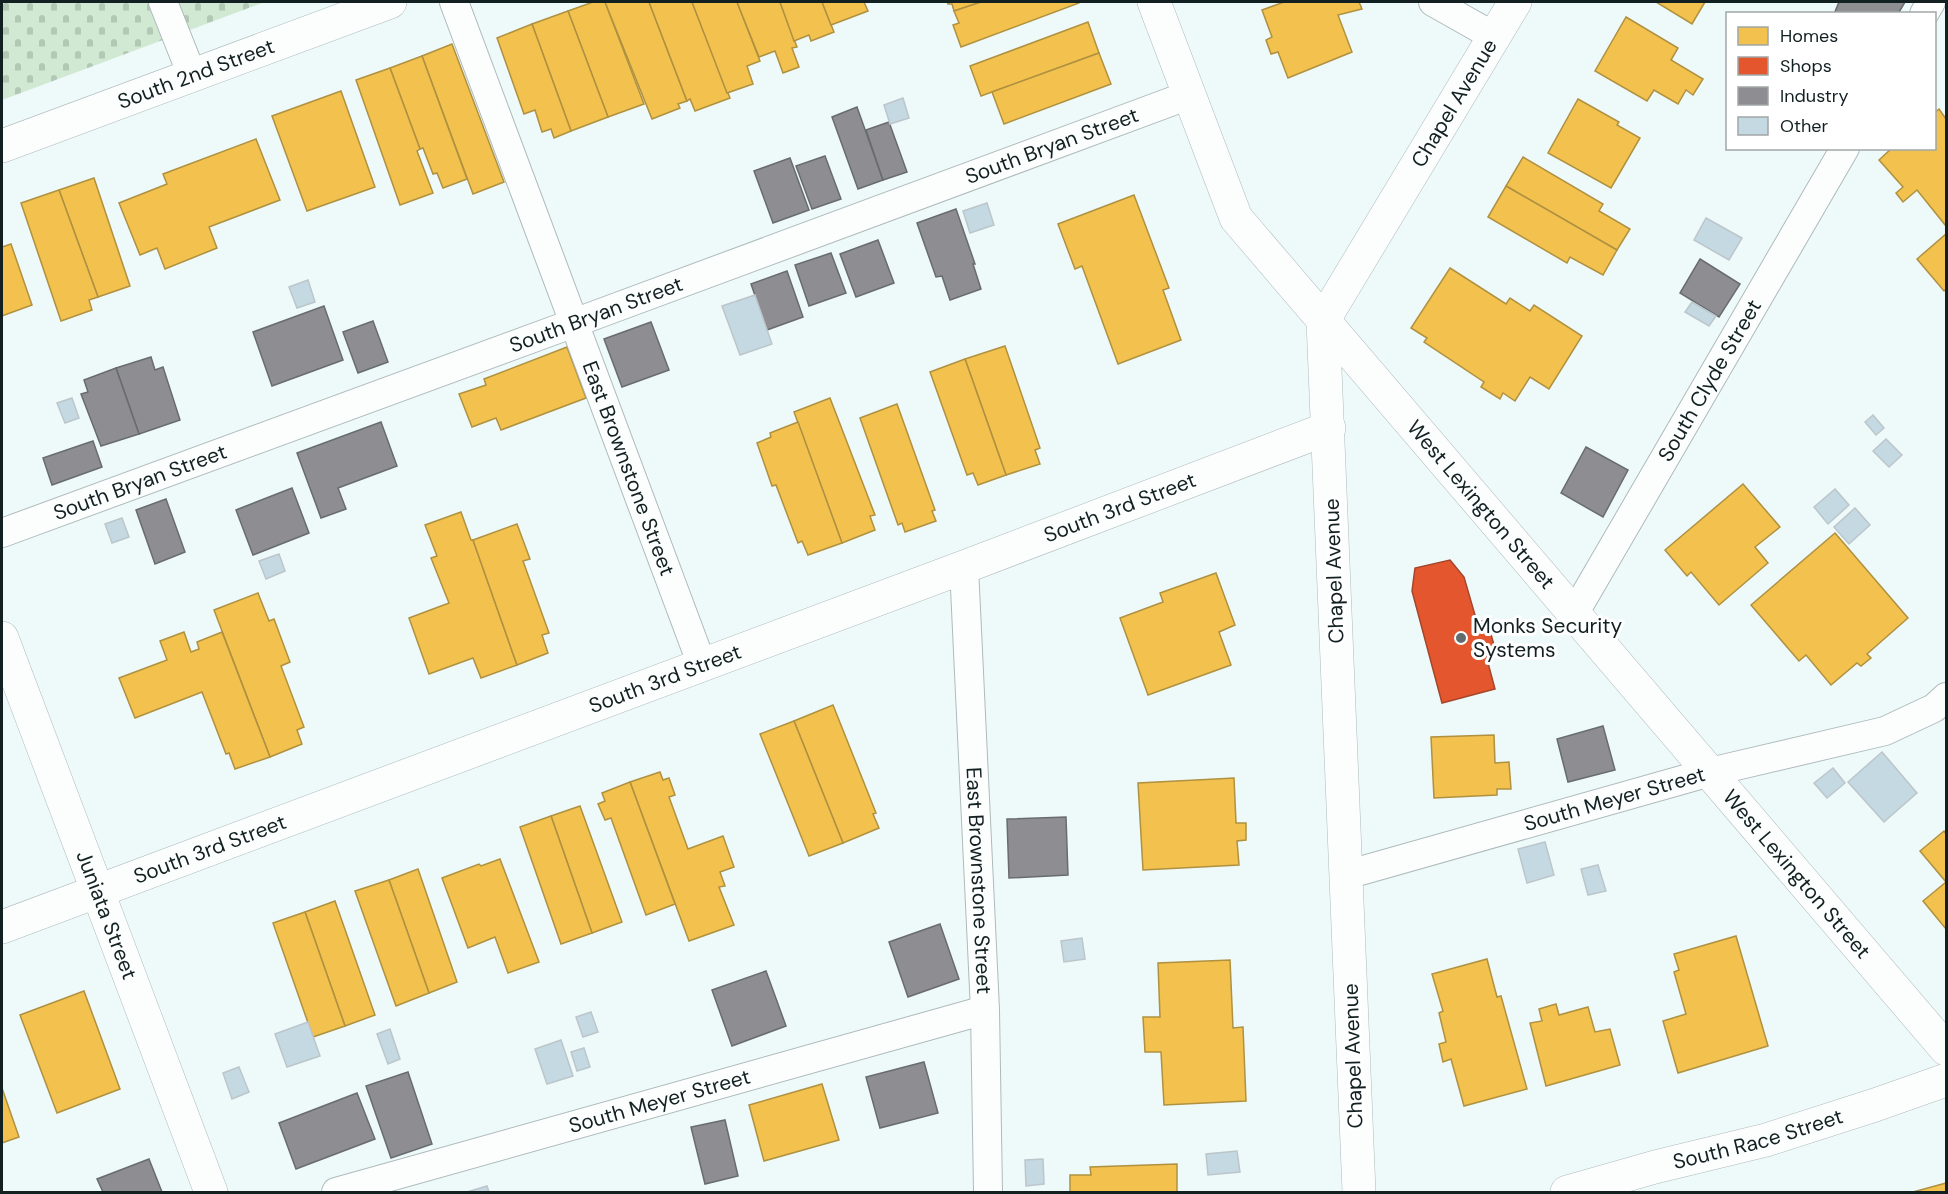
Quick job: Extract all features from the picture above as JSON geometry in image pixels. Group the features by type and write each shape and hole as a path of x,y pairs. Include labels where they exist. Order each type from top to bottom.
{"street":[{"name":"South 2nd Street","path":"2,146 390,2"},
{"name":"West Lexington Street","path":"1154,2 1236,218 1947,1048"},
{"name":"Chapel Avenue","path":"1359,1192 1323,321 1515,2"},
{"name":"South 3rd Street","path":"2,927 1329,428"},
{"name":"Juniata Street","path":"2,638 211,1192"},
{"name":"South Race Street","path":"1567,1192 1655,1167 1766,1140 1947,1080"}],"lane":[{"path":"164,2 192,75"},
{"name":"East Brownstone Street","path":"454,2 702,664"},
{"path":"1433,2 1495,37"},
{"name":"South Bryan Street","path":"2,533 1189,95"},
{"name":"South Clyde Street","path":"1574,614 1844,150"},
{"name":"East Brownstone Street","path":"964,567 985,1010 988,1192"},
{"name":"South Meyer Street","path":"1346,875 1710,772 1885,731 1934,708 1947,698"},
{"name":"South Meyer Street","path":"336,1192 985,1010"}],"green space":[{"path":"2,2 265,2 2,100"}],"building: Homes":[{"path":"593,2 605,2 644,104 608,117 568,11"},
{"path":"605,2 649,2 687,101 678,104 680,108 652,119"},
{"path":"649,2 692,2 730,98 695,111 690,99 687,101"},
{"path":"692,2 737,2 760,61 747,66 753,84 727,93"},
{"path":"737,2 780,2 797,47 792,48 799,67 783,73 775,51 759,57"},
{"path":"780,2 822,2 834,32 811,41 809,35 794,41"},
{"path":"822,2 864,2 868,11 831,25"},
{"path":"947,2 981,2 954,11 952,4"},
{"path":"981,2 1079,3 961,47 953,25 959,23 954,11"},
{"path":"1284,2 1359,2 1362,9 1338,15 1352,52 1288,78 1278,52 1271,54 1266,40 1272,37 1262,10"},
{"path":"1656,2 1705,2 1692,24"},
{"path":"568,11 608,117 571,131 532,24"},
{"path":"1626,17 1678,48 1671,60 1703,79 1693,95 1686,90 1678,104 1654,90 1647,101 1595,71"},
{"path":"1088,22 1099,53 981,96 970,66"},
{"path":"532,24 571,131 554,138 551,129 542,132 535,110 524,114 497,38"},
{"path":"452,44 504,182 473,194 422,56"},
{"path":"1099,53 1111,84 1004,124 992,92"},
{"path":"422,56 467,179 443,188 437,173 433,174 423,148 420,149 390,68"},
{"path":"390,68 420,149 417,151 433,193 400,205 356,80"},
{"path":"341,91 375,187 307,211 272,116"},
{"path":"1578,99 1619,122 1617,125 1640,138 1611,188 1548,153"},
{"path":"1939,109 1946,119 1946,226 1917,190 1903,202 1896,193 1903,187 1879,160 1890,150 1936,150 1936,111"},
{"path":"256,139 280,200 209,227 217,248 165,269 157,248 140,255 119,203 167,184 163,174"},
{"path":"1523,157 1603,204 1599,211 1630,229 1617,250 1506,186"},
{"path":"94,178 130,286 98,297 59,190"},
{"path":"1506,186 1617,250 1603,275 1570,257 1567,263 1488,217"},
{"path":"59,190 98,297 89,300 92,310 61,321 21,203"},
{"path":"1134,195 1169,288 1163,290 1181,340 1118,364 1082,266 1075,269 1058,224"},
{"path":"1946,234 1946,289 1944,291 1917,259"},
{"path":"11,244 32,305 2,316 2,247"},
{"path":"1450,268 1506,304 1510,298 1530,311 1534,305 1582,336 1549,389 1530,377 1515,401 1503,393 1500,399 1481,387 1484,382 1424,342 1427,338 1411,328"},
{"path":"1005,346 1040,448 1035,450 1040,464 1006,475 965,359"},
{"path":"567,347 586,398 501,430 496,418 472,427 459,394 486,385 484,379"},
{"path":"965,359 1006,475 978,485 973,473 967,475 930,372"},
{"path":"830,398 875,515 870,516 875,530 842,543 794,412"},
{"path":"897,404 935,510 932,511 936,521 905,532 902,523 898,525 860,418"},
{"path":"798,422 842,543 808,555 802,541 798,543 776,485 772,486 757,443 771,437 770,433"},
{"path":"1743,484 1780,527 1755,547 1768,563 1719,605 1691,572 1687,576 1665,550"},
{"path":"461,512 517,665 481,678 473,658 429,674 409,618 449,603 431,558 437,556 425,525"},
{"path":"517,524 530,559 523,561 549,633 542,635 548,653 517,665 473,540"},
{"path":"1835,533 1908,618 1867,654 1871,658 1861,666 1857,663 1831,685 1806,655 1799,661 1751,605"},
{"path":"1216,573 1235,625 1219,632 1231,665 1148,695 1120,618 1163,602 1160,593"},
{"path":"258,593 269,621 274,619 290,662 281,666 304,727 297,730 302,744 270,757 214,610"},
{"path":"184,632 191,652 199,649 197,642 222,632 270,757 235,769 229,753 226,754 202,692 135,718 119,678 167,660 160,641"},
{"path":"833,705 876,813 873,814 879,828 843,843 794,721"},
{"path":"794,721 843,843 809,856 760,734"},
{"path":"1494,735 1495,763 1509,762 1511,789 1497,789 1497,795 1434,798 1431,737"},
{"path":"660,772 663,780 669,778 675,795 669,797 688,849 723,836 734,867 720,872 725,886 719,887 734,925 689,941 630,782"},
{"path":"1234,778 1236,823 1246,823 1246,840 1237,841 1239,865 1143,870 1138,783"},
{"path":"630,782 675,904 646,915 611,818 605,820 598,804 605,801 602,793"},
{"path":"580,806 622,922 592,933 551,816"},
{"path":"551,816 592,933 561,944 520,827"},
{"path":"1944,831 1946,834 1946,882 1920,851"},
{"path":"500,859 539,962 508,973 495,937 468,948 442,878"},
{"path":"418,869 457,982 429,993 389,880"},
{"path":"389,880 429,993 396,1006 355,891"},
{"path":"1946,882 1946,929 1923,901"},
{"path":"335,901 375,1015 345,1026 305,912"},
{"path":"305,912 345,1026 313,1037 273,923"},
{"path":"1736,936 1768,1046 1678,1073 1663,1021 1686,1014 1674,972 1679,970 1674,954"},
{"path":"1487,959 1497,997 1501,996 1527,1089 1464,1106 1451,1059 1443,1062 1439,1044 1446,1042 1439,1013 1443,1011 1432,974"},
{"path":"1230,960 1233,1028 1243,1027 1246,1101 1164,1105 1161,1052 1145,1052 1143,1017 1160,1017 1158,963"},
{"path":"84,991 120,1089 57,1113 20,1015"},
{"path":"1556,1004 1559,1015 1588,1007 1595,1032 1610,1029 1620,1065 1546,1086 1530,1023 1542,1021 1539,1009"},
{"path":"822,1084 839,1140 764,1161 749,1105"},
{"path":"2,1088 19,1137 2,1143"},
{"path":"1177,1164 1177,1192 1070,1192 1070,1175 1091,1175 1090,1167"},
{"path":"1946,1183 1946,1192 1913,1192"}],"building: Shops":[{"path":"1450,560 1464,577 1477,622 1487,620 1494,645 1484,648 1495,689 1442,703 1412,591 1415,568"}],"building: Industry":[{"path":"1839,2 1905,2 1899,12 1835,12"},
{"path":"857,107 883,180 858,189 832,117"},
{"path":"889,122 907,172 883,180 866,130"},
{"path":"825,156 841,199 812,209 796,166"},
{"path":"790,158 809,210 773,223 754,171"},
{"path":"956,209 981,289 950,300 942,276 936,277 917,223"},
{"path":"878,240 894,283 856,297 840,254"},
{"path":"831,253 846,293 809,306 795,265"},
{"path":"1700,259 1740,284 1719,317 1680,293"},
{"path":"787,271 803,317 767,330 751,284"},
{"path":"324,306 343,360 272,386 253,332"},
{"path":"373,321 388,362 358,373 343,332"},
{"path":"651,322 669,370 622,387 604,339"},
{"path":"151,357 155,370 163,367 180,420 139,434 116,368"},
{"path":"116,368 139,434 101,446 81,394 88,392 84,380"},
{"path":"381,422 397,466 338,488 346,509 321,518 297,453"},
{"path":"93,441 102,467 52,485 43,458"},
{"path":"1586,447 1628,470 1603,517 1561,493"},
{"path":"292,488 309,533 253,555 236,510"},
{"path":"166,499 185,552 155,564 136,510"},
{"path":"1603,726 1615,770 1568,782 1557,739"},
{"path":"1066,817 1068,875 1009,878 1007,819"},
{"path":"940,924 959,979 908,997 889,942"},
{"path":"766,971 786,1026 732,1046 712,990"},
{"path":"924,1062 938,1113 880,1128 866,1077"},
{"path":"408,1072 432,1144 391,1158 366,1086"},
{"path":"357,1093 375,1139 296,1169 279,1123"},
{"path":"725,1120 738,1176 705,1184 691,1127"},
{"path":"149,1159 162,1192 103,1192 97,1179"}],"building: Other":[{"path":"903,98 909,118 890,124 884,105"},
{"path":"987,203 994,225 970,233 963,211"},
{"path":"1706,218 1742,238 1729,260 1694,240"},
{"path":"308,280 315,302 297,308 289,287"},
{"path":"755,295 772,344 740,355 722,306"},
{"path":"1692,302 1716,316 1709,326 1685,312"},
{"path":"72,398 79,418 65,423 57,403"},
{"path":"1873,415 1884,428 1876,435 1865,422"},
{"path":"1886,439 1902,455 1889,467 1873,451"},
{"path":"1835,489 1849,505 1828,524 1814,507"},
{"path":"1855,508 1870,525 1849,544 1834,527"},
{"path":"122,518 129,537 112,543 105,524"},
{"path":"279,554 285,571 266,579 259,561"},
{"path":"1882,752 1917,793 1884,822 1848,782"},
{"path":"1833,768 1845,783 1827,798 1814,783"},
{"path":"1545,842 1554,875 1527,883 1518,849"},
{"path":"1598,865 1606,891 1588,895 1581,869"},
{"path":"1082,938 1085,959 1064,962 1061,941"},
{"path":"591,1012 598,1032 583,1037 576,1017"},
{"path":"308,1022 320,1056 287,1067 275,1034"},
{"path":"390,1029 400,1059 388,1064 377,1034"},
{"path":"561,1040 573,1076 547,1084 535,1049"},
{"path":"584,1048 590,1067 577,1071 571,1052"},
{"path":"239,1067 249,1092 232,1099 223,1073"},
{"path":"1237,1151 1240,1172 1208,1175 1206,1154"},
{"path":"1043,1159 1044,1184 1026,1186 1025,1160"},
{"path":"487,1186 489,1192 467,1192"}],"place":[{"name":"Monks Security Systems","path":"1461,638"}]}
